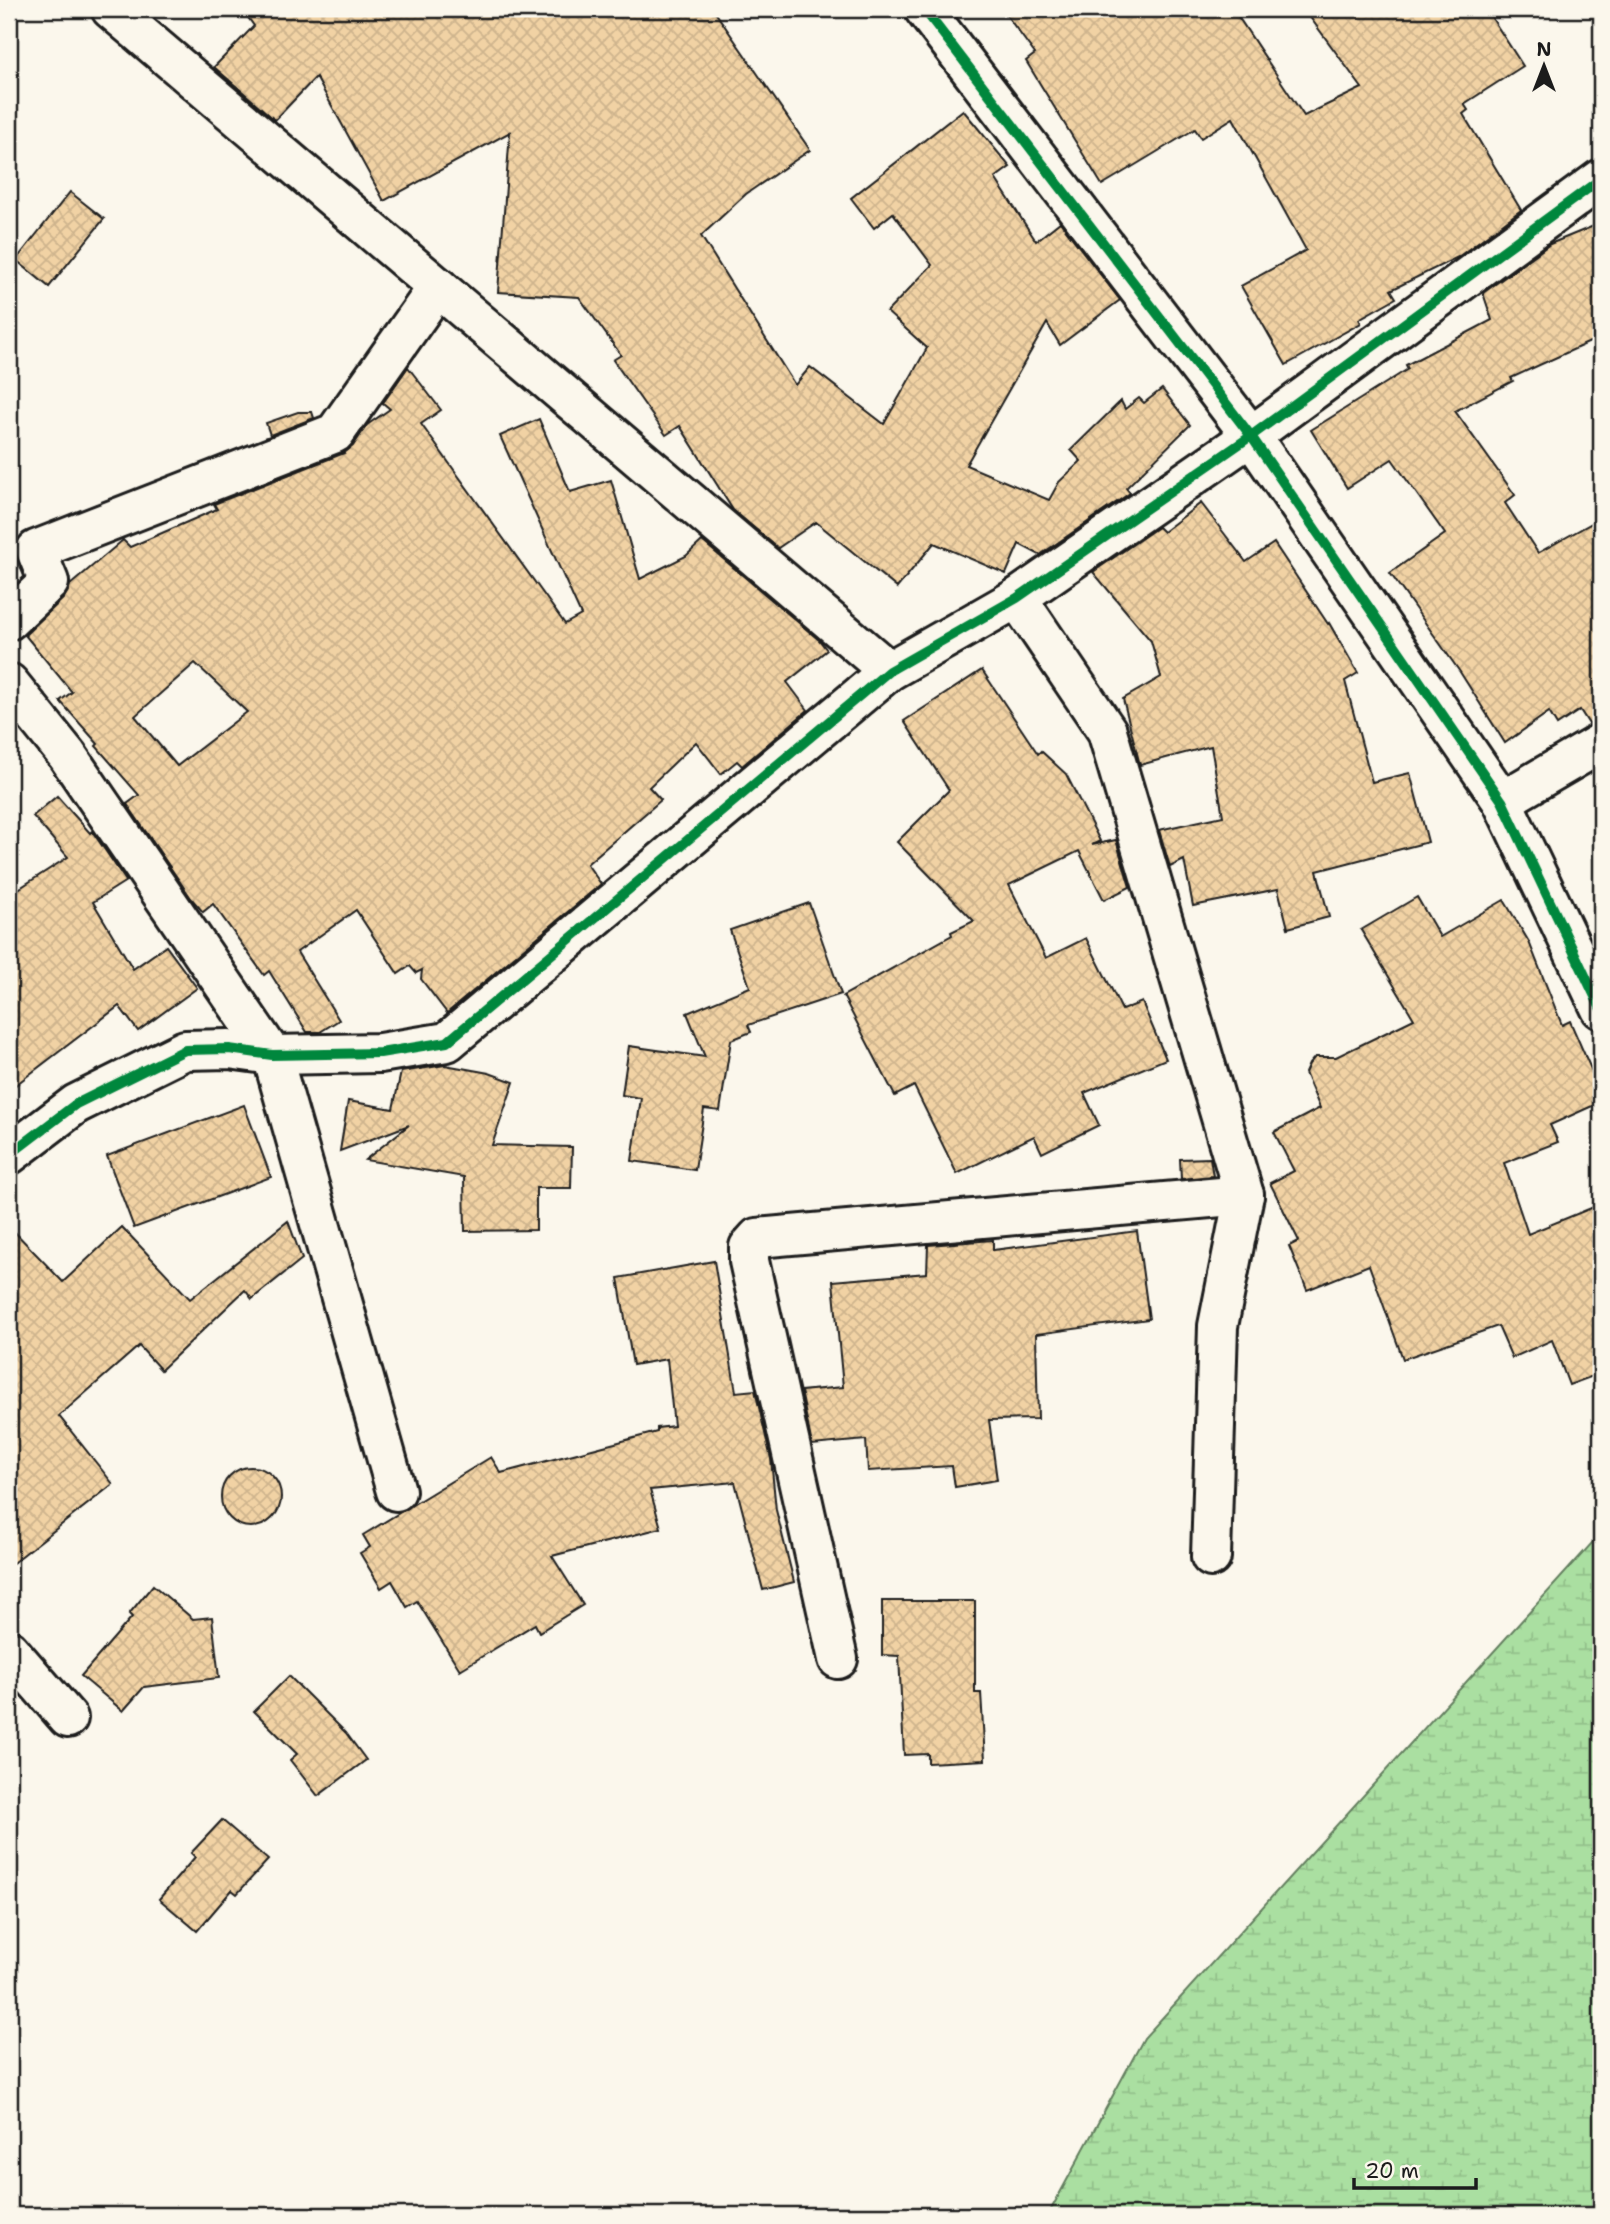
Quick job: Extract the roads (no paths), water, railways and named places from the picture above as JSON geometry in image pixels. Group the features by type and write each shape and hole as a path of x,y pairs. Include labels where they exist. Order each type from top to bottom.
{"street":[{"path":"111,9 889,671"},
{"path":"924,9 1251,436 1502,801 1601,1009"},
{"path":"9,1155 76,1104 185,1050 229,1048 272,1055 380,1053 447,1042 889,671 1017,598 1251,436 1601,179"},
{"path":"9,620 49,582 36,550 335,433 438,288"},
{"path":"1017,598 1107,731 1244,1195 1218,1326 1211,1557"},
{"path":"9,682 67,754 272,1055 397,1490"},
{"path":"1502,801 1601,743"},
{"path":"838,1660 749,1261 749,1247 757,1238 1244,1195"},
{"path":"9,1650 68,1718"}]}
